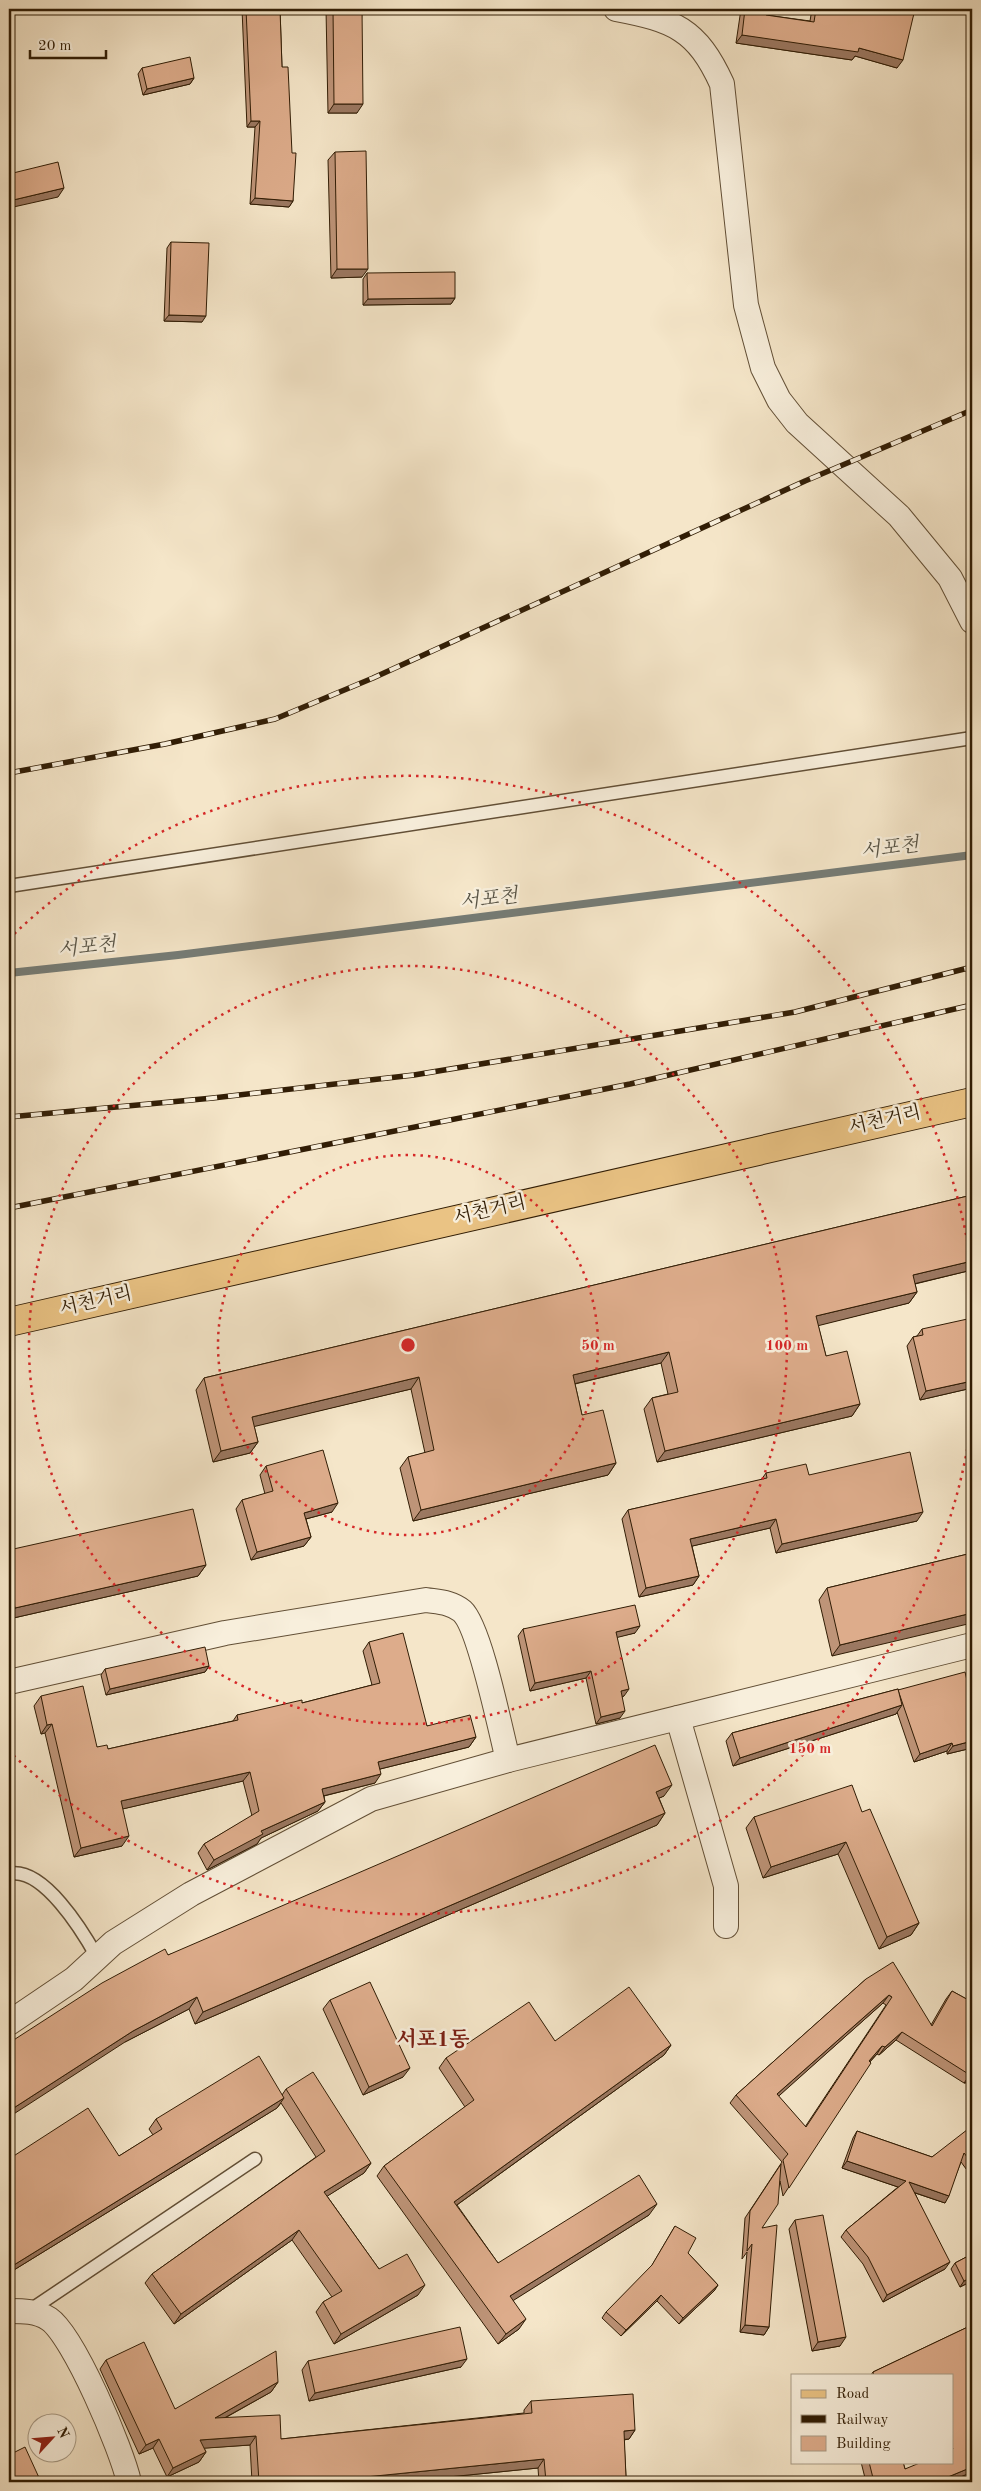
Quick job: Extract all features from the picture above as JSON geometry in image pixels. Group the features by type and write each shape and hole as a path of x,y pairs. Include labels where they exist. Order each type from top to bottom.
{"main road":[{"name":"서천거리","path":"9,1322 972,1102"}],"street":[{"path":"616,9 673,25 692,36 709,57 722,84 736,229 746,305 763,368 779,400 797,423 899,516 950,578 972,621"},
{"path":"9,1682 226,1633 426,1600 450,1603 463,1612 474,1635 493,1692 508,1760"},
{"path":"9,2024 74,1979 113,1943 191,1894 371,1798 508,1760 972,1646"},
{"path":"678,1718 726,1886 726,1926"},
{"path":"19,2311 49,2319 68,2340 104,2414 128,2482"}],"lane":[{"path":"9,886 972,738"},
{"path":"9,1874 16,1872 41,1884 79,1925 97,1957"},
{"path":"19,2311 255,2158"}],"building":[{"path":"246,9 280,9 282,67 288,67 292,153 296,153 293,201 255,198 260,121 251,121"},
{"path":"333,9 362,9 363,104 334,104"},
{"path":"745,9 767,9 766,15 814,22 816,9 915,9 903,60 859,48 858,52 742,35"},
{"path":"190,57 194,78 147,89 142,68"},
{"path":"366,151 368,269 337,269 335,152"},
{"path":"58,162 64,188 9,201 9,174"},
{"path":"171,242 209,243 206,316 169,315"},
{"path":"455,272 455,298 368,299 367,273"},
{"path":"972,1195 972,1261 913,1275 917,1292 816,1316 826,1356 847,1351 860,1404 665,1451 652,1398 678,1392 669,1352 573,1375 582,1415 603,1410 616,1463 421,1510 408,1457 434,1450 419,1377 252,1417 258,1442 221,1451 204,1378"},
{"path":"972,1318 972,1381 926,1391 913,1337 923,1335 922,1329"},
{"path":"323,1450 338,1503 304,1513 311,1537 257,1552 242,1500 273,1491 266,1466"},
{"path":"910,1452 923,1512 782,1544 776,1519 690,1539 699,1576 646,1588 628,1510 767,1478 766,1473 806,1464 809,1475"},
{"path":"193,1509 206,1565 15,1608 9,1579 9,1550"},
{"path":"972,1553 972,1613 840,1645 827,1588"},
{"path":"635,1605 640,1626 616,1632 629,1689 621,1691 625,1711 601,1717 591,1671 535,1683 523,1629"},
{"path":"403,1633 427,1726 470,1715 476,1737 378,1762 381,1774 322,1789 325,1802 261,1831 263,1834 214,1860 204,1844 259,1811 250,1772 121,1801 129,1836 81,1848 52,1724 47,1725 41,1696 83,1686 97,1747 107,1745 108,1749 238,1720 237,1715 302,1700 302,1703 380,1683 369,1642"},
{"path":"205,1647 209,1666 110,1689 105,1669"},
{"path":"965,1672 972,1701 972,1741 953,1746 952,1743 920,1754 898,1690"},
{"path":"898,1689 902,1705 740,1758 732,1733"},
{"path":"655,1745 672,1785 656,1792 665,1813 203,2012 197,1997 133,2031 9,2111 9,2043 102,1983 165,1949 168,1955"},
{"path":"852,1785 862,1812 870,1809 919,1923 887,1937 846,1842 771,1867 754,1817"},
{"path":"893,1962 932,2026 952,1991 972,2002 972,2075 902,2032 885,2047 882,2046 869,2061 871,2063 789,2188 783,2160 788,2154 736,2095 866,1979","holes":["889,1995 892,1997 806,2127 777,2094"]},
{"path":"370,1982 410,2068 369,2087 330,2000"},
{"path":"629,1987 671,2045 454,2202 498,2263 639,2175 657,2204 510,2296 526,2319 506,2334 384,2166 474,2100 446,2058 529,2002 555,2041"},
{"path":"259,2056 284,2098 9,2268 9,2159 88,2108 119,2156 162,2129 156,2119"},
{"path":"313,2072 371,2163 324,2192 379,2269 407,2254 425,2285 341,2334 323,2302 342,2291 299,2230 181,2314 152,2274 325,2151 286,2089"},
{"path":"972,2126 972,2163 964,2153 949,2196 909,2182 950,2262 887,2295 868,2257 846,2230 906,2181 847,2161 857,2131 932,2157"},
{"path":"781,2164 778,2204 762,2228 777,2225 769,2327 745,2325 752,2244 747,2251 750,2211"},
{"path":"823,2215 846,2337 818,2342 795,2220"},
{"path":"675,2226 696,2238 688,2253 718,2285 683,2318 661,2295 626,2330 606,2312 652,2265"},
{"path":"972,2254 972,2277 964,2281 955,2263"},
{"path":"972,2325 972,2467 936,2482 874,2482 870,2464 904,2464 905,2469 917,2464 954,2464 954,2374 874,2374 873,2372"},
{"path":"460,2327 467,2359 315,2393 308,2361"},
{"path":"144,2342 175,2409 276,2351 278,2382 215,2418 280,2415 281,2439 532,2413 531,2401 633,2394 635,2430 624,2431 626,2477 546,2482 544,2459 316,2482 259,2482 256,2436 200,2440 206,2452 173,2468 159,2439 146,2445 106,2360"},
{"path":"25,2447 28,2454 28,2464 33,2464 41,2482 9,2482 9,2455"}],"waterway":[{"name":"서포천","path":"9,973 178,955 972,855"}],"railway":[{"path":"9,773 165,744 275,719 373,678 805,481 972,410"},
{"path":"9,1117 213,1098 414,1075 795,1012 972,967"},
{"path":"9,1208 630,1084 972,1005"}],"district":[{"name":"서포1동","path":"433,2040"}]}
